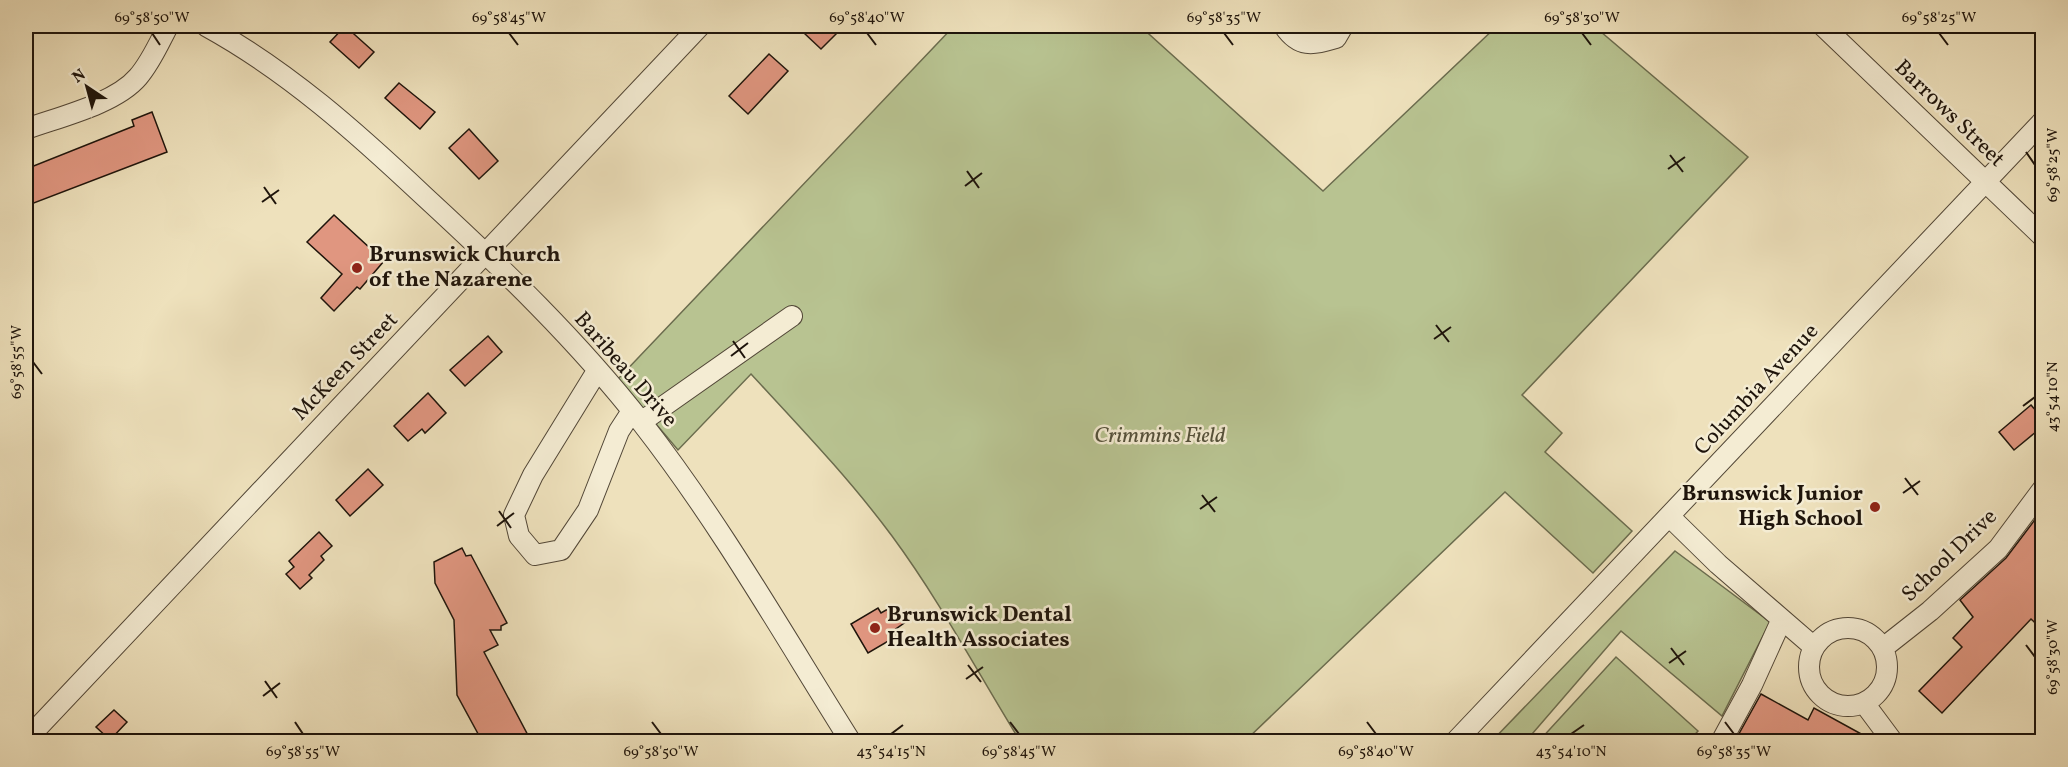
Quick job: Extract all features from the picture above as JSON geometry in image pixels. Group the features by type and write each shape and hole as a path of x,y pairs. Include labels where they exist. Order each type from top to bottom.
{"street":[{"path":"26,129 111,98 126,90 147,64 168,26"},
{"name":"Baribeau Drive","path":"206,26 244,46 343,122 487,254 597,371 637,417 692,490 739,560 843,738"},
{"name":"McKeen Street","path":"26,740 700,26"},
{"path":"1284,26 1293,38 1313,45 1336,38 1343,26"},
{"name":"Barrows Street","path":"1823,26 2043,236"},
{"name":"Columbia Avenue","path":"1455,741 2043,122"},
{"path":"597,371 533,475 514,515 519,536 535,555 561,550 588,510 619,431 792,316"},
{"name":"School Drive","path":"1883,648 1930,611 1998,549 2043,490"},
{"path":"1670,517 1781,621 1814,647"},
{"path":"1721,741 1752,685 1781,621"},
{"path":"1850,628 1872,635 1883,648 1888,663 1885,681 1874,697 1855,706 1836,705 1820,694 1810,675 1809,664 1814,647 1826,635 1850,628"},
{"path":"1864,703 1893,741"}],"green space":[{"name":"Crimmins Field","path":"954,26 1140,26 1323,191 1497,26 1594,26 1748,157 1522,395 1562,433 1545,452 1632,531 1593,573 1505,492 1245,741 1020,741 943,611 892,536 841,473 751,374 678,450 618,379"},
{"path":"1675,551 1770,622 1722,716 1621,631 1526,741 1491,742"},
{"path":"1616,657 1698,731 1689,741 1539,741"}],"building":[{"path":"345,26 374,52 359,68 330,42"},
{"path":"811,26 844,26 821,49 804,33"},
{"path":"769,54 788,71 748,114 729,96"},
{"path":"399,83 435,112 420,129 385,98"},
{"path":"152,112 167,152 26,206 26,169 134,126 132,120"},
{"path":"469,129 498,161 479,179 449,148"},
{"name":"Brunswick Church of the Nazarene","path":"334,215 384,261 360,289 357,287 334,311 321,298 342,274 307,242"},
{"path":"488,336 502,352 465,386 450,370"},
{"path":"428,393 446,413 425,433 422,429 408,441 394,426"},
{"path":"2031,405 2043,419 2043,426 2014,450 1999,432"},
{"path":"368,469 383,485 350,516 336,500"},
{"path":"2043,509 2043,630 2031,619 1942,713 1919,691 1962,647 1953,638 1973,617 1960,600 2006,558"},
{"path":"319,532 332,546 321,556 324,560 309,575 312,578 300,589 286,574 294,567 289,561"},
{"path":"462,548 466,556 471,555 507,623 501,626 501,630 490,630 498,645 484,652 531,741 482,741 457,695 454,620 435,583 434,562"},
{"name":"Brunswick Dental Health Associates","path":"895,605 907,621 893,631 897,636 868,653 851,624 878,608 881,613"},
{"path":"1761,694 1808,720 1814,708 1874,741 1735,741"},
{"path":"114,710 127,722 110,740 96,727"}],"place":[{"name":"Brunswick Church of the Nazarene","path":"357,268"},
{"name":"Brunswick Junior High School","path":"1875,507"},
{"name":"Brunswick Dental Health Associates","path":"875,628"}]}
